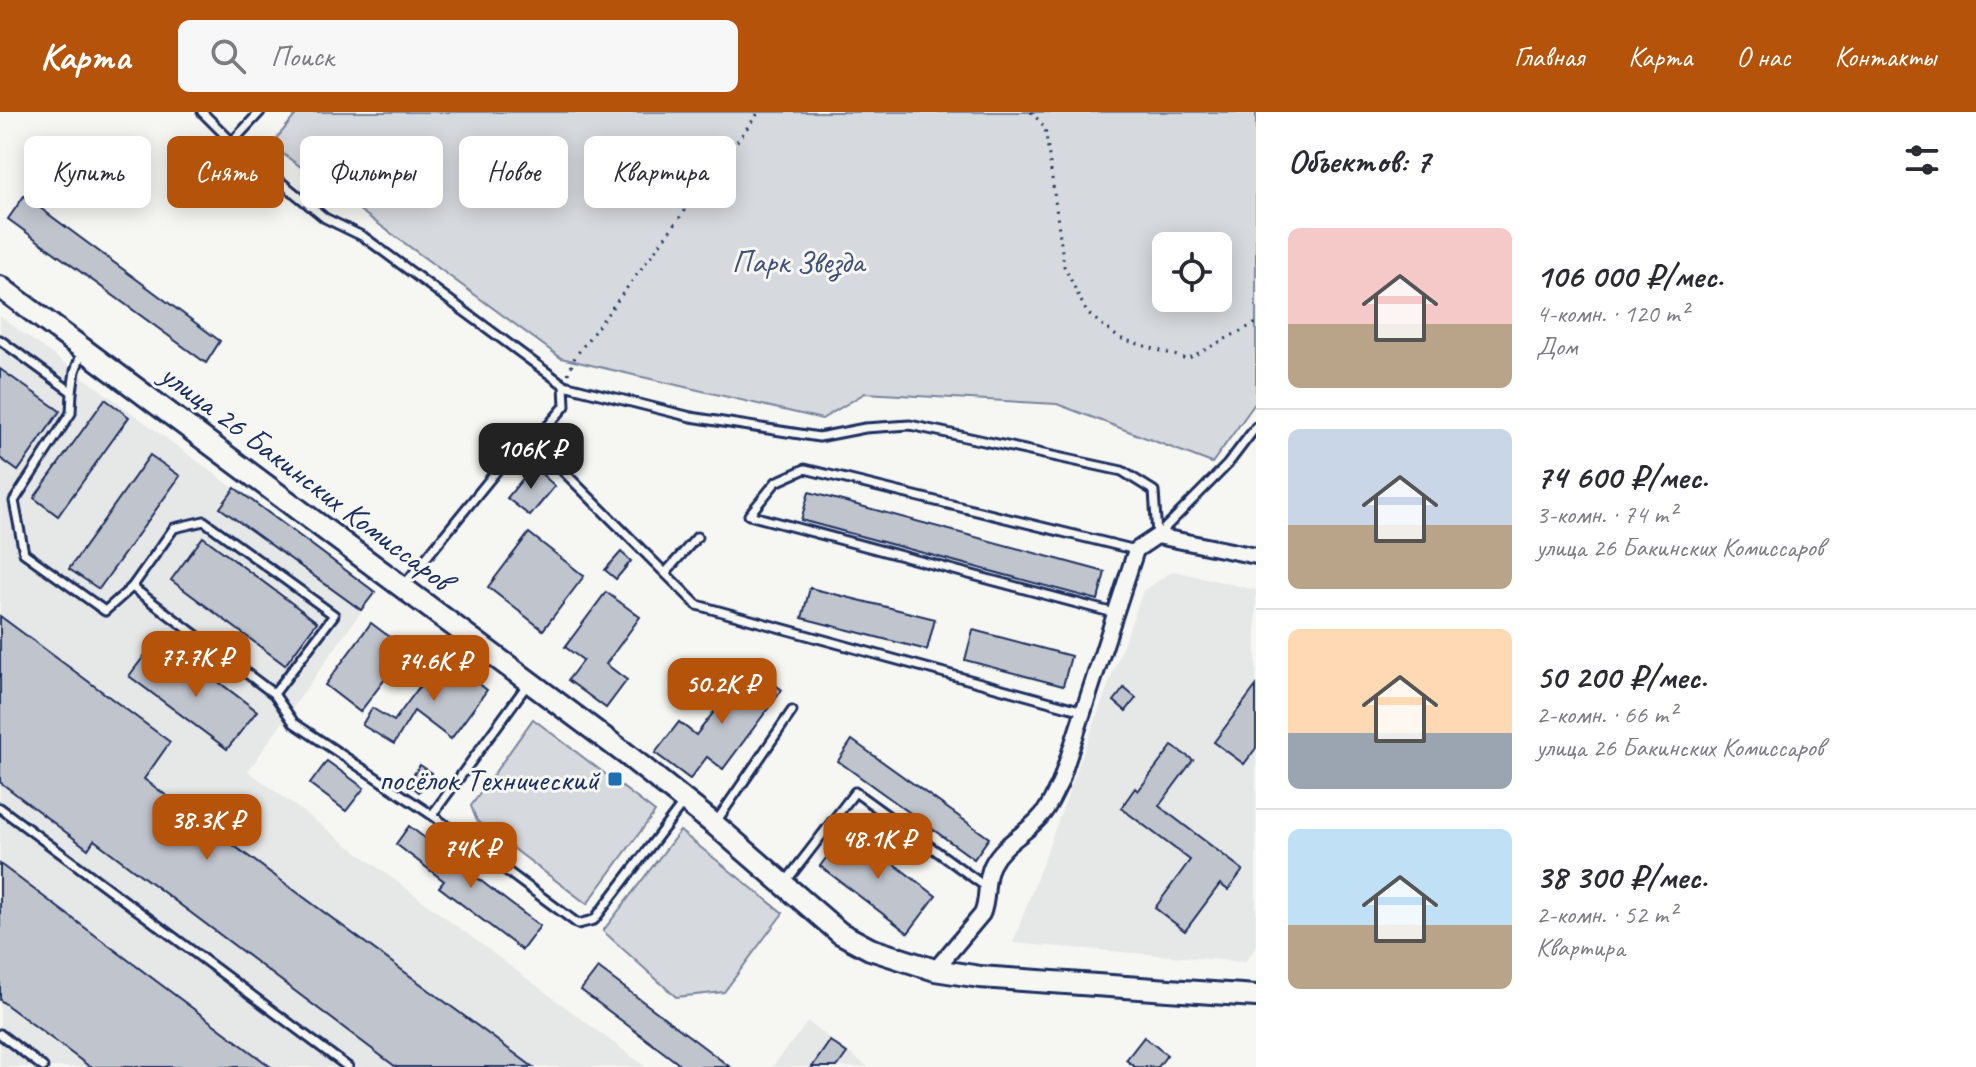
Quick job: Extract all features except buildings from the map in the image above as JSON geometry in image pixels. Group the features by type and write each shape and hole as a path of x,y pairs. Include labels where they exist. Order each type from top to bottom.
{"main road":[{"name":"улица 26 Бакинских Комиссаров","path":"0,287 685,800 840,933 870,949 935,970 980,977 1256,996"}],"street":[{"path":"935,970 982,914 987,904 986,887 991,867 1004,847 1043,815 1060,783 1136,550 1157,536 1256,556"}],"lane":[{"path":"202,112 226,136"},
{"path":"238,136 260,112"},
{"path":"284,184 325,218 364,237 564,385 691,417 819,437 865,428 910,425 1122,471 1154,491 1157,536"},
{"path":"0,340 72,392"},
{"path":"83,348 75,371 71,413 14,501 24,553 105,611 132,587 174,528 204,521 334,615 274,694"},
{"path":"403,587 516,447 534,442 565,406 564,385"},
{"path":"1157,536 1227,465 1256,427"},
{"path":"534,442 697,605 1085,711"},
{"path":"1114,613 749,515 776,482 805,469 1136,550"},
{"path":"666,572 697,537"},
{"path":"132,587 274,694 294,723 432,815 578,924 594,920 685,800"},
{"path":"432,815 529,682"},
{"path":"714,824 792,711"},
{"path":"784,884 855,792 986,887"},
{"path":"0,808 348,1067"},
{"path":"0,1034 43,1067"}],"path":[{"path":"564,385 575,357 759,112"},
{"path":"1031,112 1045,127 1064,266 1087,313 1119,338 1187,359 1256,323"}],"shaded area":[{"path":"0,316 375,592 248,771 646,1067 0,1067"},
{"path":"1173,571 1256,590 1256,947 1245,962 1013,943 1143,591"},
{"path":"808,1022 868,1067 772,1067"}],"green space":[{"name":"Парк Звезда","path":"298,112 1256,112 1256,402 1212,463 1057,404 865,393 822,419 561,358 357,208 443,208 443,136 300,136 300,166 284,155 284,136 278,136"},
{"path":"533,719 655,812 587,904 477,821 471,806"},
{"path":"680,831 783,913 724,992 676,997 603,931"}],"place":[{"name":"посёлок Технический","path":"615,779"}]}
